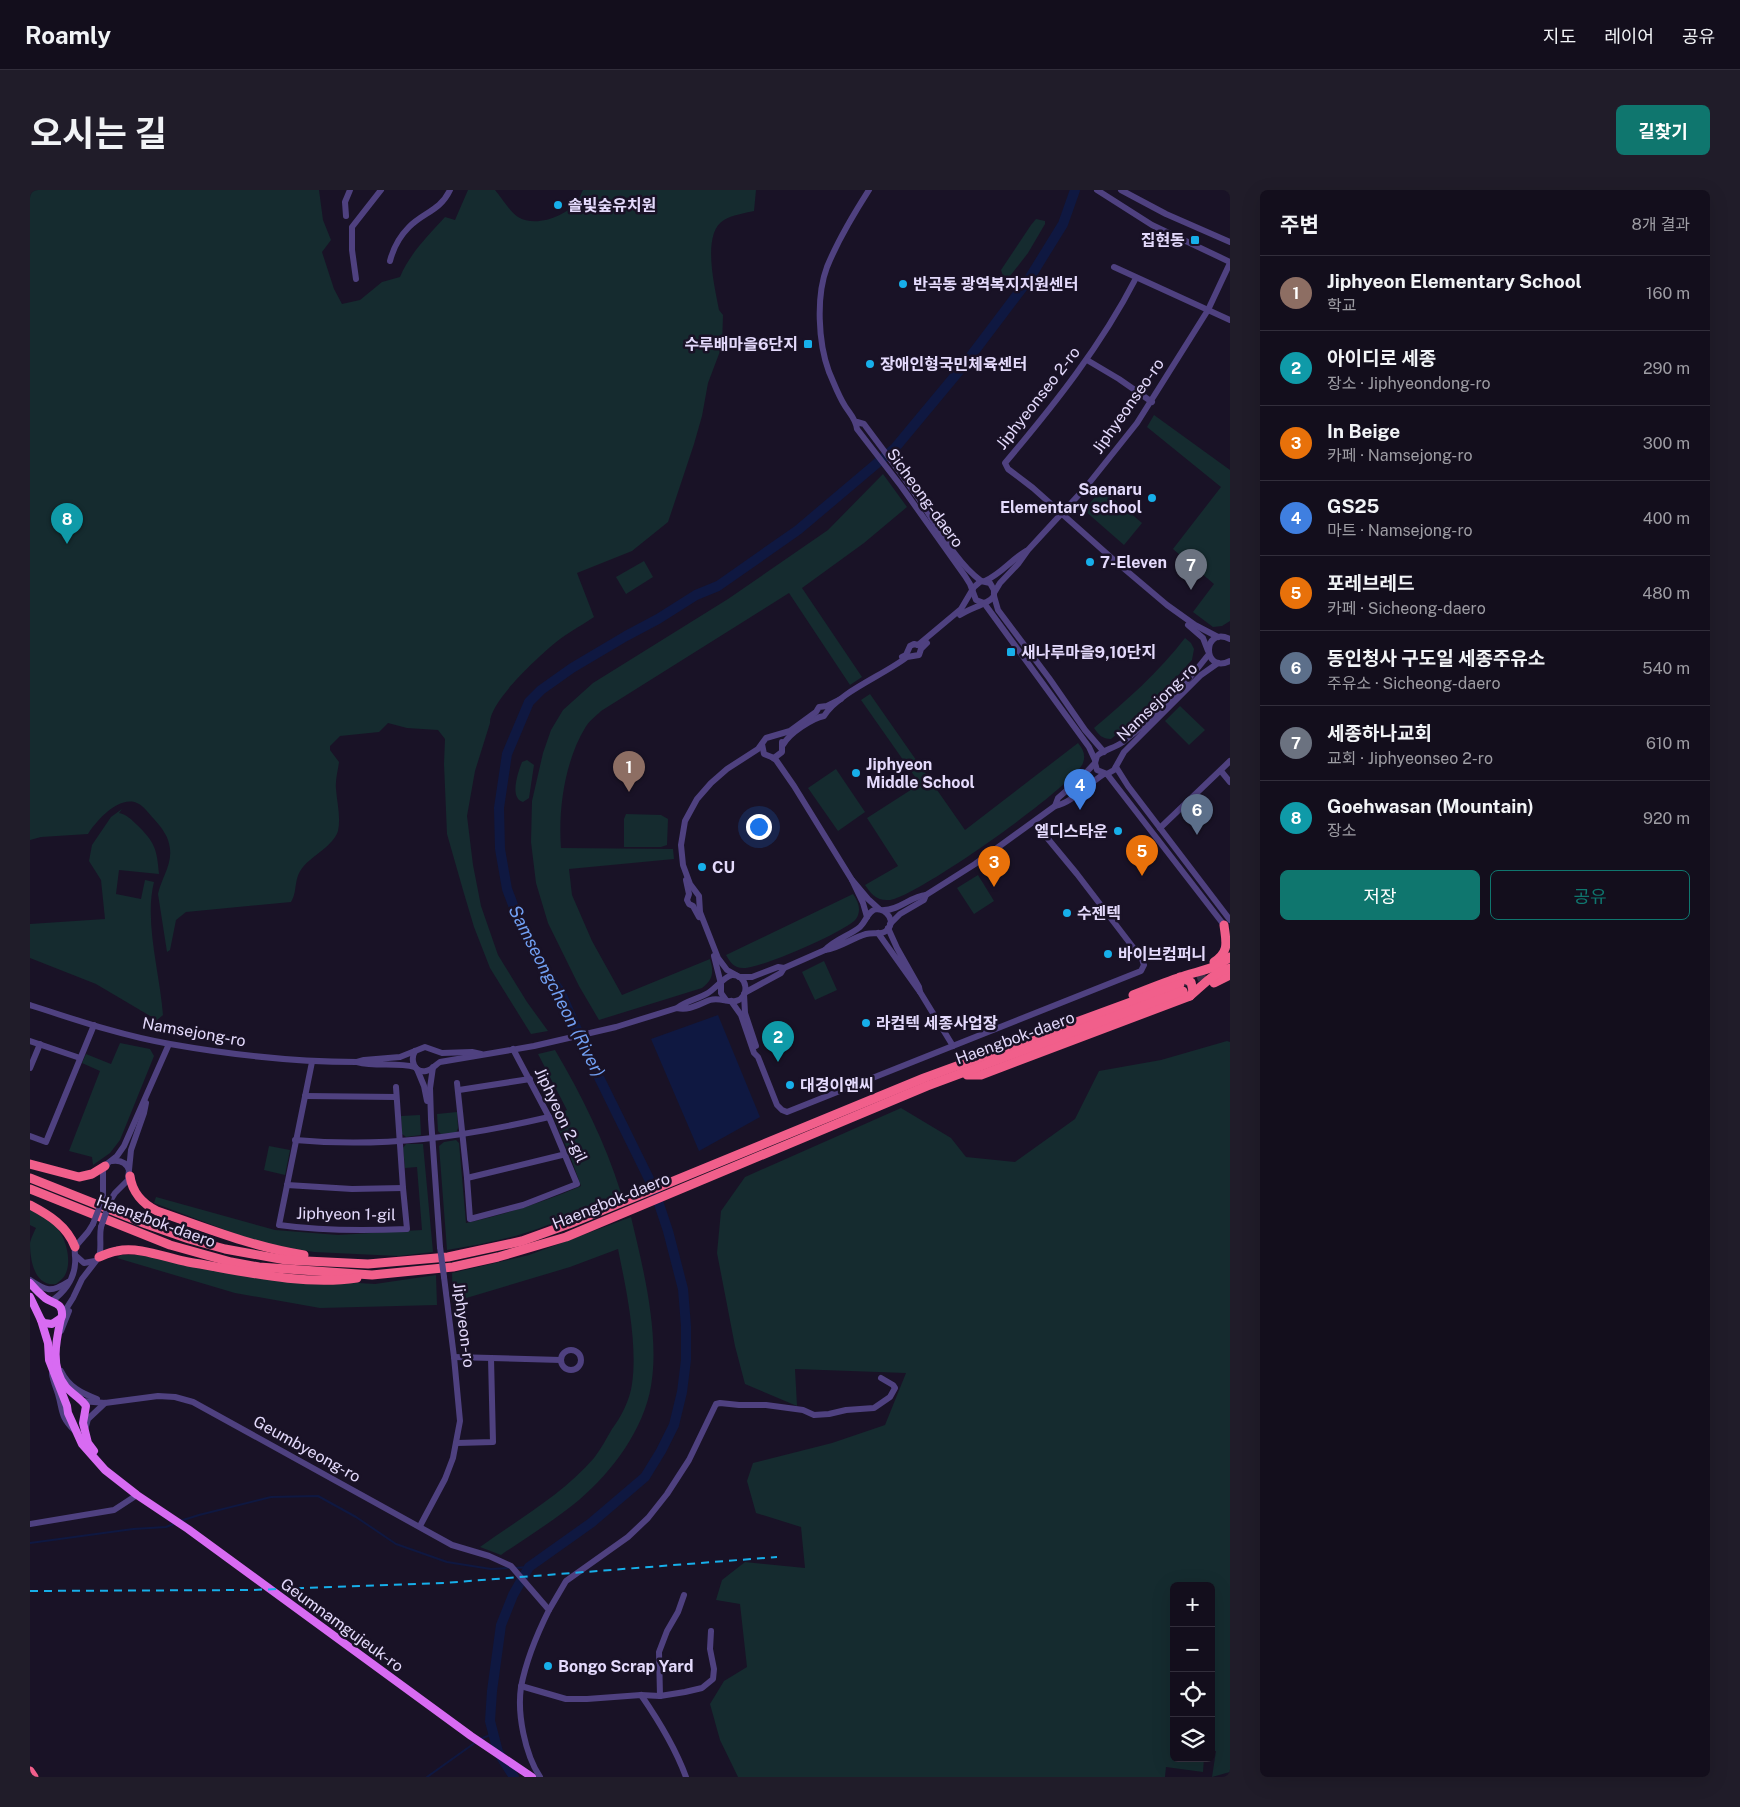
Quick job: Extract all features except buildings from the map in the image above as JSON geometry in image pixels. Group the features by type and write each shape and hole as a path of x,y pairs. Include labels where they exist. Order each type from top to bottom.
{"highway":[{"path":"1227,922 1230,937"},
{"path":"1183,987 1223,956 1227,945 1227,922"},
{"path":"1183,987 1230,957"},
{"path":"954,1072 963,1058 1183,987 1230,968"},
{"path":"1183,987 1203,992 1230,974"},
{"name":"Haengbok-daero","path":"30,1189 170,1245 216,1258 259,1267 372,1275 452,1267 498,1257 566,1237 926,1086 954,1072 1183,987"},
{"name":"Haengbok-daero","path":"30,1178 146,1224 225,1249 286,1260 342,1261 368,1264 448,1257 522,1241 569,1224 924,1078 954,1072"},
{"path":"30,1164 79,1177 92,1174 108,1164"},
{"path":"130,1174 131,1186 136,1193 150,1208 157,1211 275,1251 342,1261"},
{"path":"30,1205 42,1211 67,1231 75,1251"},
{"path":"97,1259 118,1250 137,1250 172,1259 267,1275 342,1280 372,1275"},
{"path":"30,1771 34,1777"}],"main road":[{"path":"30,1282 38,1292 61,1307 53,1360 63,1382 86,1406 85,1414 76,1419 68,1413 38,1312 41,1305 51,1301"},
{"path":"30,1296 40,1318 48,1324 52,1324 61,1317"},
{"path":"67,1406 70,1400 81,1400"},
{"name":"Geumnamgujeuk-ro","path":"85,1414 85,1430 88,1443 121,1481 137,1495"},
{"name":"Geumnamgujeuk-ro","path":"70,1416 82,1444 105,1470 471,1736 530,1776"}],"street":[{"path":"346,216 345,202 350,190"},
{"path":"356,279 352,250 352,227 381,190"},
{"path":"390,261 397,244 410,226 435,210 443,202 450,190"},
{"name":"Sicheong-daero","path":"869,190 847,224 827,268 822,289 821,342 827,367 846,407 859,425 964,566 970,573 983,581"},
{"path":"1097,190 1152,225 1230,263"},
{"path":"1121,190 1166,214 1230,242"},
{"name":"Jiphyeonseo-ro","path":"994,595 1000,584 1028,550 1062,515 1126,438 1152,402 1208,310 1230,263"},
{"path":"1114,267 1230,320"},
{"name":"Jiphyeonseo 2-ro","path":"1136,278 1087,360 1051,409 1005,463 1008,469 1033,488 1198,632 1214,661 1226,663"},
{"path":"1087,360 1152,402"},
{"name":"Sicheong-daero","path":"904,484 973,590"},
{"name":"Jiphyeonseo-ro","path":"983,581 997,575 1015,558 1028,550"},
{"path":"910,654 915,657 919,655 919,647 962,609 976,584 983,581 992,586 998,610 1085,730 1105,752 1114,755 1128,786 1227,922"},
{"path":"973,590 976,600 984,603 1088,746 1098,770 1106,774 1227,922"},
{"path":"919,647 962,614 989,602 994,595"},
{"name":"Jiphyeonseo 2-ro","path":"1167,605 1195,625 1224,637"},
{"path":"1224,637 1230,632"},
{"name":"Namsejong-ro","path":"1105,752 1124,742 1158,710 1195,672 1209,652 1211,642 1224,637"},
{"path":"910,654 912,644 919,647"},
{"path":"794,786 783,765 781,753 786,738 817,714 819,707 825,709 910,654"},
{"name":"Namsejong-ro","path":"1117,765 1124,752 1201,675 1226,663"},
{"path":"692,894 682,860 681,845 685,821 704,791 722,774 762,744 766,738 790,731 817,714"},
{"path":"773,736 779,739 783,745"},
{"path":"762,744 764,754"},
{"path":"1055,806 1058,798 1081,778 1100,753 1105,752"},
{"path":"773,758 778,757 781,753"},
{"path":"722,774 754,756 764,754 776,760 852,880 863,903 869,929 877,933 920,992 954,1046"},
{"path":"1160,828 1230,761"},
{"path":"825,950 830,944 861,926 873,910 896,909 920,896 926,895 1055,806 1065,804 1092,782 1111,773 1117,765"},
{"path":"1221,771 1230,782"},
{"path":"692,894 687,898 688,902 696,904 718,958 727,970 738,976 745,983 745,1013 758,1057 777,1105 787,1112 1140,971 1144,966 1142,959 1077,874 1034,822"},
{"path":"852,880 868,899 890,916 889,926 897,948 920,992"},
{"path":"692,894 700,896 696,904 714,957 721,984 721,993 740,1015 754,1053 758,1057"},
{"path":"482,1054 472,1052 442,1053 425,1047 415,1051 412,1059 416,1068 424,1072 440,1062 475,1057 616,1027 677,1008 683,1003 706,994 730,975 752,977 778,967 784,968 825,950 835,949 858,937 884,932 900,914 924,900 926,895"},
{"path":"677,1008 684,1010 717,999 738,1000 745,993 781,973 784,968"},
{"name":"Namsejong-ro","path":"30,1005 94,1025 169,1044 312,1062 357,1062 368,1065 398,1064 416,1068"},
{"path":"30,1136 46,1142 94,1025"},
{"path":"30,1041 80,1058"},
{"path":"30,1068 40,1044"},
{"path":"51,1301 60,1294 70,1279 75,1266 75,1251 93,1224 103,1198 102,1175 108,1164 124,1146 169,1044"},
{"name":"Jiphyeon 2-gil","path":"513,1049 530,1079 549,1116 577,1184 523,1205 470,1219 458,1086 530,1079"},
{"path":"432,1050 436,1058 434,1066"},
{"name":"Namsejong-ro","path":"357,1062 400,1057 415,1051"},
{"name":"Jiphyeon 1-gil","path":"312,1062 279,1226 358,1231 407,1229 396,1087"},
{"name":"Jiphyeon-ro","path":"430,1119 430,1088 434,1066"},
{"name":"Jiphyeon-ro","path":"416,1068 424,1086 430,1119 440,1247 460,1416 457,1443 445,1479 420,1526"},
{"path":"305,1096 396,1097"},
{"path":"57,1342 82,1279 100,1253 99,1238 101,1227 110,1201 115,1193 126,1184 130,1174 132,1150 144,1113 146,1099"},
{"path":"295,1140 356,1144 432,1139 463,1135 549,1116"},
{"path":"467,1178 566,1154"},
{"path":"108,1164 121,1161 128,1167 130,1174"},
{"path":"287,1185 352,1190 403,1188"},
{"path":"75,1251 84,1263 92,1263 97,1259"},
{"path":"30,1282 49,1290 58,1288 70,1279"},
{"path":"61,1317 73,1298"},
{"path":"454,1357 561,1360"},
{"path":"457,1443 493,1442 491,1358"},
{"path":"53,1360 64,1377 75,1389 105,1403"},
{"path":"53,1360 61,1411 66,1422 76,1432"},
{"path":"540,1777 528,1754 523,1730 521,1686 532,1650 549,1610 566,1582 628,1537 648,1518 667,1494 689,1460 716,1404 720,1402 739,1405 787,1407 803,1410 814,1415 874,1408 890,1397 895,1388 894,1385 881,1378"},
{"name":"Geumbyeong-ro","path":"105,1403 158,1396 193,1402 452,1545 489,1556 511,1566 549,1610"},
{"path":"81,1400 105,1403"},
{"path":"85,1414 105,1403"},
{"path":"85,1430 88,1419 105,1403"},
{"path":"30,1524 114,1510 137,1495"},
{"path":"660,1696 659,1652 667,1631 678,1612 684,1594"},
{"path":"521,1686 566,1699 641,1695 660,1696 702,1688 713,1679 714,1669 710,1650 711,1631"},
{"path":"641,1695 677,1753 686,1777"}],"green space":[{"path":"30,190 319,190 323,220 331,240 322,252 334,289 342,304 360,300 382,282 400,277 414,252 445,217 455,220 468,190 495,190 509,209 518,217 525,220 542,221 558,216 573,206 578,201 583,190 756,190 754,211 735,215 724,220 717,227 713,236 711,262 719,310 723,315 722,346 708,383 702,416 694,444 668,522 632,551 577,573 594,617 542,654 504,694 492,715 475,771 467,816 473,865 481,906 498,955 527,1002 548,1031 531,1034 490,968 474,927 447,834 444,764 445,739 438,730 407,728 388,723 379,732 340,736 330,746 330,750 339,762 336,779 339,815 338,831 328,846 300,871 291,902 186,912 176,920 170,950 167,952 158,894 168,866 169,845 162,829 142,806 130,802 116,806 102,816 88,834 41,837 30,840"},
{"path":"1036,219 1045,221 1045,224 1028,253 1007,280 1004,279 1001,270"},
{"path":"1154,415 1230,470 1230,621 1222,626 1213,627 1193,612 1214,584 1173,549 1221,487 1147,427"},
{"path":"883,474 907,507 864,543 802,588 862,677 850,685 789,593 601,711 587,725 578,741 572,755 564,786 560,833 561,848 673,849 674,859 569,869 572,895 592,941 622,995 710,959 712,968 710,979 702,988 599,1020 579,986 548,923 536,883 531,842 532,801 543,753 551,730 563,710 593,683 728,599 828,530"},
{"path":"1102,489 1142,523 1124,545 1084,510"},
{"path":"644,561 653,577 626,594 616,577"},
{"path":"1185,638 1194,649 1192,660 1151,705 1111,739 1101,736 1094,728 1130,697 1175,651"},
{"path":"870,694 965,830 1078,743 1084,752 1083,763 1052,794 992,840 904,895 889,900 881,899 872,894 865,885 898,866 867,818 920,784 861,700"},
{"path":"1180,706 1205,730 1189,745 1165,721"},
{"path":"527,760 534,765 529,798 523,802 519,800 515,790 522,762"},
{"path":"836,769 865,812 838,831 808,788"},
{"path":"122,809 119,813 131,819 151,841 157,858 159,874 119,870 116,894 141,899 145,880 154,882 151,897 152,930 163,1015 157,1020 96,984 30,958 30,924 105,919 101,880 89,861 92,845 111,817"},
{"path":"626,814 661,815 668,819 667,845 661,847 624,847 624,819"},
{"path":"978,875 994,901 974,914 957,888"},
{"path":"853,894 859,906 856,919 849,925 821,940 752,967 737,967 726,955"},
{"path":"824,961 837,990 815,1000 802,972"},
{"path":"1227,1041 1230,1042 1230,1772 1212,1777 1216,1751 1215,1582 1170,1582 1170,1762 1204,1762 1203,1772 1166,1767 1165,1777 738,1777 720,1740 710,1704 724,1681 747,1667 740,1604 716,1600 722,1580 745,1562 805,1568 801,1527 756,1513 747,1481 753,1463 832,1443 885,1425 906,1373 795,1369 797,1406 745,1384 735,1346 717,1253 721,1211 745,1177 901,1108 951,1138 966,1157 1015,1162 1075,1119 1099,1071 1161,1060"},
{"path":"120,1043 150,1049 154,1056 120,1140 110,1153 93,1165 92,1157 69,1151 100,1071 82,1063 86,1054 111,1064"},
{"path":"555,1050 592,1120 608,1156 621,1193 529,1232 447,1250 439,1146 444,1142 456,1140 459,1143 466,1223 525,1207 581,1186 553,1116 567,1110 538,1054"},
{"path":"457,1112 458,1128 456,1133 441,1134 438,1131 437,1114"},
{"path":"420,1115 421,1135 406,1137 402,1134 401,1116"},
{"path":"406,1144 423,1144 433,1252 398,1256 314,1252 257,1242 154,1203 156,1197 275,1230 338,1235 422,1230 417,1167 405,1168 403,1148"},
{"path":"269,1146 290,1150 285,1175 264,1170"},
{"path":"30,1210 52,1222 64,1240 68,1254 68,1267 64,1276 56,1284 49,1284 38,1277 32,1264 30,1243 36,1228 30,1225"},
{"path":"631,1217 649,1301 653,1345 651,1386 647,1402 634,1434 625,1449 591,1489 551,1521 501,1555 480,1547 555,1495 597,1455 622,1414 629,1396 633,1368 632,1334 628,1298 618,1249 570,1267 453,1302 452,1273 529,1255"},
{"path":"121,1255 140,1255 274,1278 375,1284 436,1275 437,1305 320,1308 235,1293 117,1258"}],"water":[{"path":"718,1015 760,1117 699,1151 651,1039"}],"waterway":[{"name":"Samseongcheon (River)","path":"514,1777 498,1752 490,1721 501,1625 513,1595 529,1567 591,1523 645,1477 674,1425 682,1392 686,1360 686,1326 683,1289 668,1231 654,1189 588,1055 560,991 539,963 521,926 507,889 500,849 499,808 507,754 529,702 541,690 572,668 626,636 658,619 696,595 718,586 798,530 895,448 964,365 1029,279 1063,224 1075,190"},
{"path":"180,1521 271,1497 318,1496 356,1517 396,1544 447,1562 491,1569 510,1568"},
{"path":"30,1543 133,1529 166,1527 176,1523"},
{"path":"515,1568 529,1567"},
{"path":"480,1739 493,1734"},
{"path":"427,1777 476,1742"}],"tunnel":[{"path":"1184,982 1211,972"}],"railway":[{"path":"30,1591 251,1590 444,1583 777,1557"}],"place":[{"name":"솔빛숲유치원","path":"558,205"},
{"name":"집현동","path":"1195,240"},
{"name":"반곡동 광역복지지원센터","path":"903,284"},
{"name":"수루배마을6단지","path":"808,344"},
{"name":"장애인형국민체육센터","path":"870,364"},
{"name":"Saenaru Elementary school","path":"1152,498"},
{"name":"Goehwasan (Mountain)","path":"67,544"},
{"name":"7-Eleven","path":"1090,562"},
{"name":"세종하나교회","path":"1191,590"},
{"name":"새나루마을9,10단지","path":"1011,652"},
{"name":"Jiphyeon Middle School","path":"856,773"},
{"name":"Jiphyeon Elementary School","path":"629,792"},
{"name":"GS25","path":"1080,810"},
{"name":"엘디스타운","path":"1118,831"},
{"name":"동인청사 구도일 세종주유소","path":"1197,835"},
{"name":"CU","path":"702,867"},
{"name":"포레브레드","path":"1142,876"},
{"name":"In Beige","path":"994,887"},
{"name":"수젠텍","path":"1067,913"},
{"name":"바이브컴퍼니","path":"1108,954"},
{"name":"라컴텍 세종사업장","path":"866,1023"},
{"name":"아이디로 세종","path":"778,1062"},
{"name":"대경이앤씨","path":"790,1085"},
{"name":"Bongo Scrap Yard","path":"548,1666"}]}
